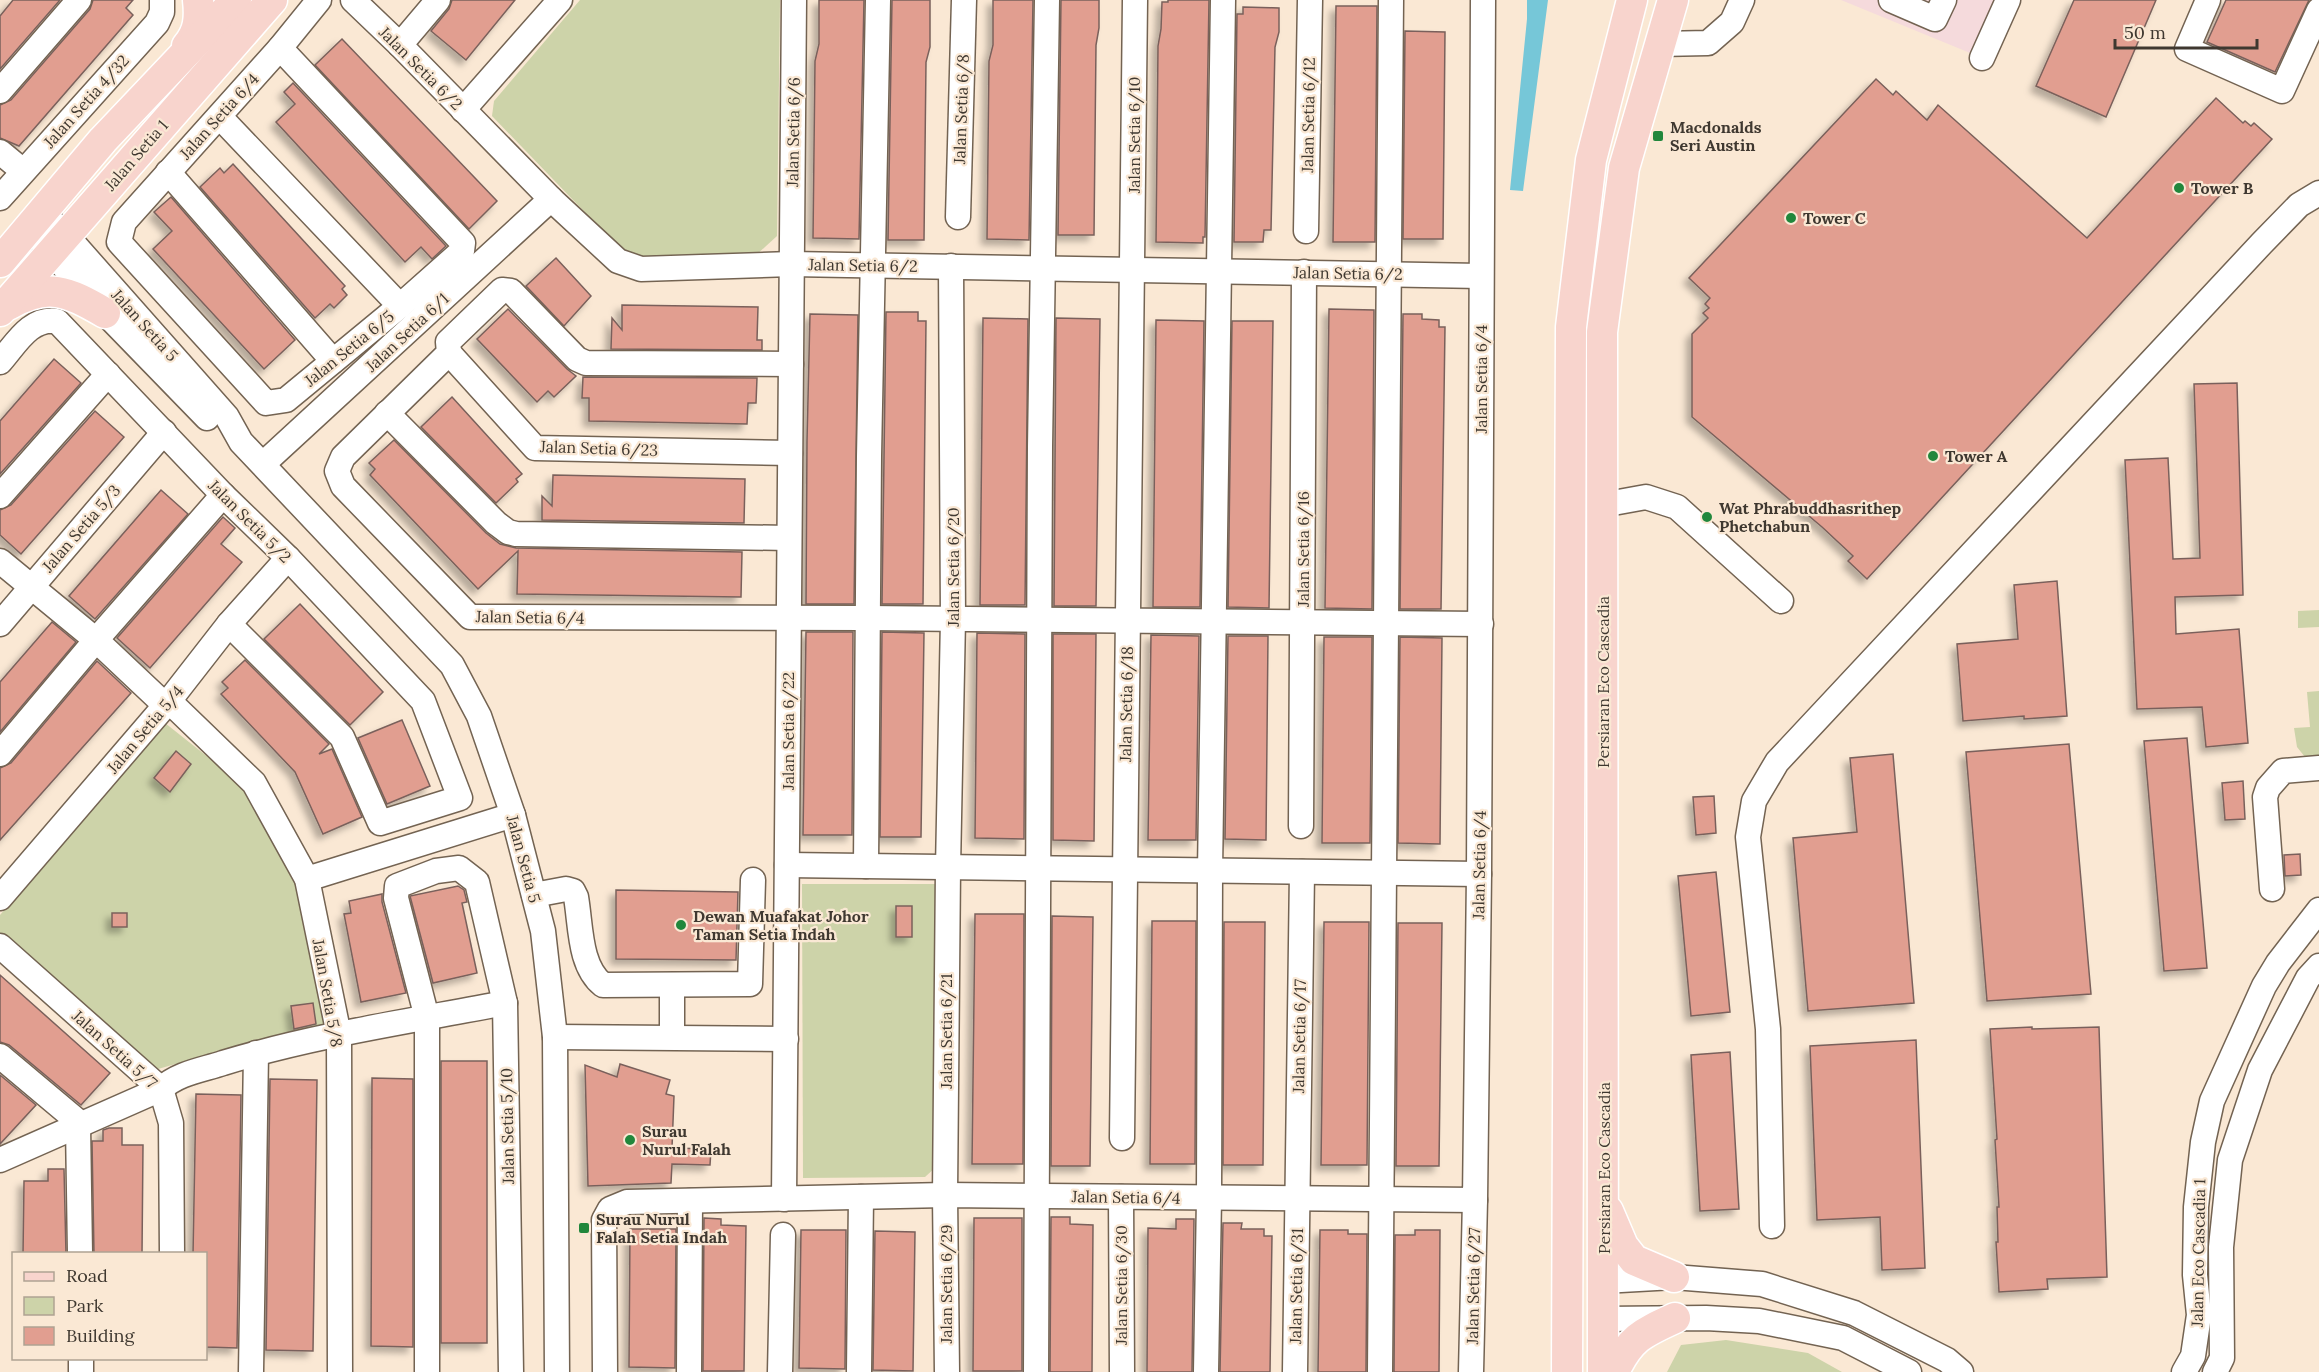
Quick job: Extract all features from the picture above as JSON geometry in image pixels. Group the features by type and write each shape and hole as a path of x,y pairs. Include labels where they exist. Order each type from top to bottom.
{"main road":[{"path":"103,140 193,39 200,18 198,0"},
{"name":"Persiaran Eco Cascadia","path":"1567,1363 1571,327 1591,160 1632,0"},
{"name":"Persiaran Eco Cascadia","path":"1603,1372 1599,1299 1604,1197 1602,332 1624,168 1673,0"},
{"name":"Jalan Setia 1","path":"0,262 103,140 245,5"},
{"name":"Jalan Setia 1","path":"2,309 59,243 245,5"},
{"path":"2,309 32,292 44,290 69,295 105,313"},
{"path":"1604,1197 1610,1219 1623,1246 1634,1260 1674,1277"},
{"path":"1567,1227 1571,1259 1599,1299 1574,1322 1567,1363"},
{"path":"1614,1372 1630,1343 1649,1330 1675,1318"}],"street":[{"path":"0,91 79,0"},
{"name":"Jalan Setia 4/32","path":"0,198 157,22 162,12 162,0"},
{"name":"Jalan Setia 6/4","path":"121,233 124,222 320,0"},
{"name":"Jalan Setia 6/2","path":"353,0 551,199 618,261 640,269 791,264 1480,276"},
{"path":"400,45 438,0"},
{"path":"463,110 560,0"},
{"name":"Jalan Setia 6/6","path":"791,264 794,0"},
{"path":"866,866 867,618 878,0"},
{"name":"Jalan Setia 6/8","path":"958,218 964,0"},
{"path":"1035,1372 1037,868 1047,0"},
{"name":"Jalan Setia 6/10","path":"1134,269 1135,0"},
{"path":"1206,1372 1210,871 1223,0"},
{"name":"Jalan Setia 6/12","path":"1306,231 1310,0"},
{"path":"1380,1372 1391,0"},
{"name":"Jalan Setia 6/4","path":"784,1199 945,1195 1475,1200 1481,624 1480,276 1483,0"},
{"path":"1659,44 1708,43 1732,22 1742,0"},
{"path":"1891,0 1935,19 1944,0"},
{"path":"1982,58 2008,0"},
{"path":"2208,0 2187,49 2282,91 2319,10"},
{"path":"280,48 463,243 462,251 400,306"},
{"name":"Jalan Setia 6/5","path":"121,233 120,242 266,403 286,400 400,306 219,116"},
{"path":"0,152 23,171"},
{"path":"168,172 333,362"},
{"path":"1772,1226 1767,1029 1748,837 1754,801 1761,786 1777,762 2076,441 2299,205 2319,193"},
{"name":"Jalan Setia 6/1","path":"263,464 551,199"},
{"name":"Jalan Setia 5","path":"36,220 227,417 241,442"},
{"name":"Jalan Setia 5","path":"59,243 105,313 218,429 241,442 263,464 453,665 479,716 513,815 543,931 555,1037 557,1372"},
{"name":"Jalan Setia 6/22","path":"784,1199 791,264"},
{"name":"Jalan Setia 6/20","path":"948,867 953,619 951,266"},
{"name":"Jalan Setia 6/18","path":"1122,1138 1123,870 1134,269"},
{"name":"Jalan Setia 6/16","path":"1301,826 1304,272"},
{"path":"789,538 516,534 496,522 387,413 449,353 448,342 502,290 511,291 577,359 586,363 790,364"},
{"name":"Jalan Setia 5/2","path":"0,362 32,325 45,320 57,321 223,495 288,558 423,701 460,798 380,823 342,737 229,624"},
{"name":"Jalan Setia 6/23","path":"449,353 535,448 790,453"},
{"path":"0,496 108,374"},
{"name":"Jalan Setia 6/4","path":"387,413 343,457 337,471 342,486 470,617 1481,624"},
{"name":"Jalan Setia 5/3","path":"0,624 164,432"},
{"path":"0,754 223,495"},
{"path":"1602,505 1646,497 1677,507 1781,601"},
{"name":"Jalan Setia 5/4","path":"0,898 167,703 229,624 288,558"},
{"name":"Jalan Setia 5/8","path":"0,561 32,585 96,640 254,783 307,879 339,1035 340,1372"},
{"path":"2272,889 2265,797 2268,789 2283,771 2319,768"},
{"path":"307,879 513,815"},
{"path":"787,865 1479,874"},
{"name":"Jalan Setia 6/21","path":"945,1195 948,867"},
{"name":"Jalan Setia 5/10","path":"427,1018 396,898 397,886 436,871 459,868 477,882 505,1003 511,1372"},
{"name":"Jalan Setia 6/17","path":"1297,1199 1302,872"},
{"path":"534,895 566,889 573,891 576,897 586,959 594,978 603,985 750,984 753,880"},
{"name":"Jalan Eco Cascadia 1","path":"2184,1372 2193,1356 2199,1315 2195,1275 2196,1207 2203,1142 2212,1101 2264,986 2319,910"},
{"name":"Jalan Setia 5/7","path":"0,946 161,1089 171,1123 172,1252"},
{"name":"Jalan Eco Cascadia 1","path":"2215,1372 2222,1359 2221,1247 2230,1160 2260,1070 2308,978 2319,966"},
{"path":"672,985 672,1037"},
{"path":"0,1160 161,1089 172,1078 256,1053 505,1003"},
{"path":"427,1018 427,1372"},
{"path":"555,1037 786,1039"},
{"path":"251,1372 256,1053"},
{"path":"0,1056 75,1119 78,1125 80,1252"},
{"name":"Jalan Setia 6/29","path":"945,1195 947,1372"},
{"path":"859,1372 861,1197"},
{"name":"Jalan Setia 6/30","path":"1121,1197 1122,1372"},
{"path":"605,1372 604,1220 610,1209 627,1202 784,1199"},
{"name":"Jalan Setia 6/31","path":"1295,1372 1297,1199"},
{"name":"Jalan Setia 6/27","path":"1471,1372 1475,1200"},
{"path":"689,1372 690,1201"},
{"path":"780,1372 783,1235"},
{"path":"1599,1299 1674,1277 1762,1284 1854,1313 1947,1360 1961,1372"},
{"path":"1706,1279 1706,1318"},
{"path":"1759,1321 1762,1284"},
{"path":"1599,1299 1675,1318 1759,1321 1843,1338 1909,1372"}],"shaded area":[{"path":"1841,0 2000,0 1975,55"}],"green space":[{"path":"580,0 780,0 777,236 755,256 628,257 492,116 494,101"},
{"path":"2319,610 2319,627 2298,628 2298,611"},
{"path":"2319,691 2319,756 2305,757 2297,747 2294,728 2310,727 2307,692"},
{"path":"165,723 247,788 298,882 325,1029 214,1053 158,1069 0,933 0,915"},
{"path":"802,884 936,884 937,1166 925,1177 803,1178"},
{"path":"1726,1340 1808,1353 1842,1372 1667,1372 1681,1345"}],"water":[{"path":"1527,0 1548,0 1523,191 1510,190"}],"building":[{"path":"13,0 60,0 0,69 0,16"},
{"path":"93,0 133,0 126,8 133,15 19,146 0,138 0,105 11,100 90,9"},
{"path":"452,0 515,0 466,60 431,31 449,9"},
{"path":"819,0 864,0 859,239 813,238 815,61 819,44"},
{"path":"892,0 930,0 930,47 926,62 924,240 888,240"},
{"path":"993,0 1033,0 1029,240 987,239 989,61 993,45"},
{"path":"1061,0 1099,0 1099,28 1096,45 1094,235 1058,235"},
{"path":"1168,0 1209,0 1205,237 1203,237 1203,243 1156,242 1158,46 1162,2 1168,2"},
{"path":"2074,0 2156,0 2106,117 2036,86"},
{"path":"2226,0 2309,0 2275,72 2207,42"},
{"path":"1336,6 1377,6 1375,242 1333,242"},
{"path":"1243,7 1279,8 1279,32 1275,47 1271,230 1264,230 1263,242 1234,242 1237,14 1243,14"},
{"path":"1405,31 1445,32 1443,239 1403,239"},
{"path":"342,39 497,201 469,229 315,65"},
{"path":"1876,79 1893,95 1896,91 1927,120 1938,105 2087,238 2216,98 2243,123 2245,121 2251,126 2254,123 2272,139 1867,579 1848,561 1853,556 1822,527 1692,417 1692,334 1708,318 1703,313 1709,308 1705,304 1710,298 1689,278"},
{"path":"293,83 446,246 432,259 421,247 405,262 276,122 295,104 284,92"},
{"path":"233,164 345,286 342,289 347,295 334,308 330,304 315,318 200,187 220,168 224,173"},
{"path":"171,197 295,340 264,369 153,249 172,231 154,212"},
{"path":"556,258 591,296 564,326 526,286"},
{"path":"622,305 758,307 757,340 762,340 762,350 611,349 612,318 622,330"},
{"path":"508,309 576,376 554,397 548,391 537,402 477,339"},
{"path":"1329,309 1374,310 1372,609 1325,608"},
{"path":"886,312 918,312 918,321 926,321 923,604 882,604"},
{"path":"810,314 858,315 854,604 806,604"},
{"path":"1403,314 1422,314 1422,319 1439,320 1439,327 1445,327 1441,609 1400,609"},
{"path":"983,318 1028,319 1025,605 980,605"},
{"path":"1056,318 1100,319 1096,606 1054,606"},
{"path":"1156,320 1204,321 1200,607 1153,607"},
{"path":"1232,321 1273,321 1269,608 1228,607"},
{"path":"54,359 81,383 0,474 0,421"},
{"path":"583,377 757,378 756,403 748,403 747,424 589,421 589,398 582,398"},
{"path":"2237,383 2243,595 2175,597 2176,634 2239,629 2248,743 2206,747 2202,707 2137,709 2125,460 2168,458 2173,559 2200,558 2194,384"},
{"path":"452,397 522,474 516,479 518,482 496,503 421,427"},
{"path":"95,411 124,437 21,554 0,535 0,510 11,505"},
{"path":"394,440 486,533 500,544 516,548 742,552 741,597 517,594 518,551 478,589 370,475 375,469 369,463"},
{"path":"553,475 745,479 744,523 542,520 542,496 552,506"},
{"path":"161,490 188,514 95,619 69,596"},
{"path":"223,517 235,528 221,544 242,562 150,668 117,638"},
{"path":"2057,581 2067,716 2024,719 2024,716 1963,721 1957,644 2018,639 2014,585"},
{"path":"300,604 383,692 350,725 264,639"},
{"path":"52,622 76,642 0,732 0,682"},
{"path":"806,632 853,632 852,835 803,835"},
{"path":"882,632 924,633 921,837 880,837"},
{"path":"977,633 1025,634 1024,839 975,838"},
{"path":"1053,634 1096,634 1094,841 1053,840"},
{"path":"1151,635 1199,636 1196,840 1148,840"},
{"path":"1228,636 1268,636 1266,840 1225,839"},
{"path":"1324,637 1372,637 1370,843 1322,843"},
{"path":"1400,637 1442,638 1440,844 1398,843"},
{"path":"245,660 329,744 319,754 332,749 362,817 323,834 295,772 221,694 228,688 222,682"},
{"path":"97,661 131,693 0,840 0,768 11,763"},
{"path":"402,720 430,786 387,804 358,738"},
{"path":"2187,738 2207,968 2164,971 2144,741"},
{"path":"2069,744 2091,994 1987,1001 1966,752"},
{"path":"176,751 191,764 170,792 154,778"},
{"path":"1893,754 1914,1003 1808,1011 1793,838 1857,832 1850,758"},
{"path":"2243,781 2245,819 2225,820 2222,783"},
{"path":"1714,796 1716,833 1696,835 1693,797"},
{"path":"2300,854 2301,875 2285,876 2284,855"},
{"path":"1716,872 1730,1012 1691,1016 1678,876"},
{"path":"458,886 464,890 467,902 462,903 477,973 433,983 410,896"},
{"name":"Dewan Muafakat Johor Taman Setia Indah","path":"616,890 738,892 736,960 616,959"},
{"path":"382,894 382,902 406,993 361,1002 344,914 351,913 349,901"},
{"path":"896,906 912,906 912,937 896,937"},
{"path":"112,913 127,913 127,927 112,927"},
{"path":"975,914 1024,914 1023,1164 972,1164"},
{"path":"1052,916 1093,917 1090,1166 1051,1166"},
{"path":"1152,921 1196,921 1195,1164 1150,1164"},
{"path":"1224,922 1265,922 1263,1165 1223,1165"},
{"path":"1324,922 1369,922 1367,1165 1321,1165"},
{"path":"1398,923 1442,923 1439,1166 1396,1166"},
{"path":"0,975 110,1073 81,1105 9,1045 0,1042"},
{"path":"313,1003 316,1024 294,1029 291,1006"},
{"path":"2032,1027 2032,1029 2099,1027 2107,1277 2047,1279 2048,1289 1999,1292 1996,1242 1998,1242 1997,1207 1999,1207 1995,1140 1997,1139 1990,1029"},
{"path":"1916,1040 1925,1268 1882,1270 1880,1217 1817,1220 1810,1046"},
{"path":"1730,1052 1739,1209 1700,1211 1691,1055"},
{"path":"441,1061 487,1061 487,1343 441,1343"},
{"name":"Surau Nurul Falah","path":"620,1064 670,1080 666,1094 674,1096 672,1148 711,1149 710,1165 672,1164 671,1183 588,1186 585,1065 617,1077"},
{"path":"0,1075 36,1105 0,1144"},
{"path":"372,1078 413,1079 413,1347 371,1346"},
{"path":"270,1079 317,1080 313,1351 266,1350"},
{"path":"196,1094 241,1095 237,1348 207,1347 207,1252 193,1252"},
{"path":"122,1128 122,1145 143,1145 142,1252 94,1252 92,1141 103,1141 103,1130"},
{"path":"48,1169 64,1169 66,1252 23,1252 24,1181 48,1181"},
{"path":"1051,1217 1070,1217 1070,1224 1093,1225 1092,1372 1050,1372"},
{"path":"704,1218 721,1219 721,1225 746,1226 744,1371 703,1371"},
{"path":"974,1218 1022,1218 1022,1371 973,1371"},
{"path":"1176,1219 1194,1219 1192,1372 1147,1372 1148,1228 1176,1229"},
{"path":"1223,1223 1242,1223 1241,1229 1264,1229 1264,1236 1272,1236 1270,1372 1220,1372"},
{"path":"630,1229 676,1229 675,1368 629,1367"},
{"path":"801,1230 846,1230 845,1369 799,1368"},
{"path":"1320,1230 1348,1230 1348,1234 1367,1234 1366,1372 1318,1372"},
{"path":"1415,1230 1440,1230 1439,1372 1394,1372 1395,1235 1415,1235"},
{"path":"875,1231 915,1232 913,1371 873,1370"}],"place":[{"name":"Macdonalds Seri Austin","path":"1658,136"},
{"name":"Tower B","path":"2179,188"},
{"name":"Tower C","path":"1791,218"},
{"name":"Tower A","path":"1933,456"},
{"name":"Wat Phrabuddhasrithep Phetchabun","path":"1707,517"},
{"name":"Dewan Muafakat Johor Taman Setia Indah","path":"681,925"},
{"name":"Surau Nurul Falah","path":"630,1140"},
{"name":"Surau Nurul Falah Setia Indah","path":"584,1228"}]}
